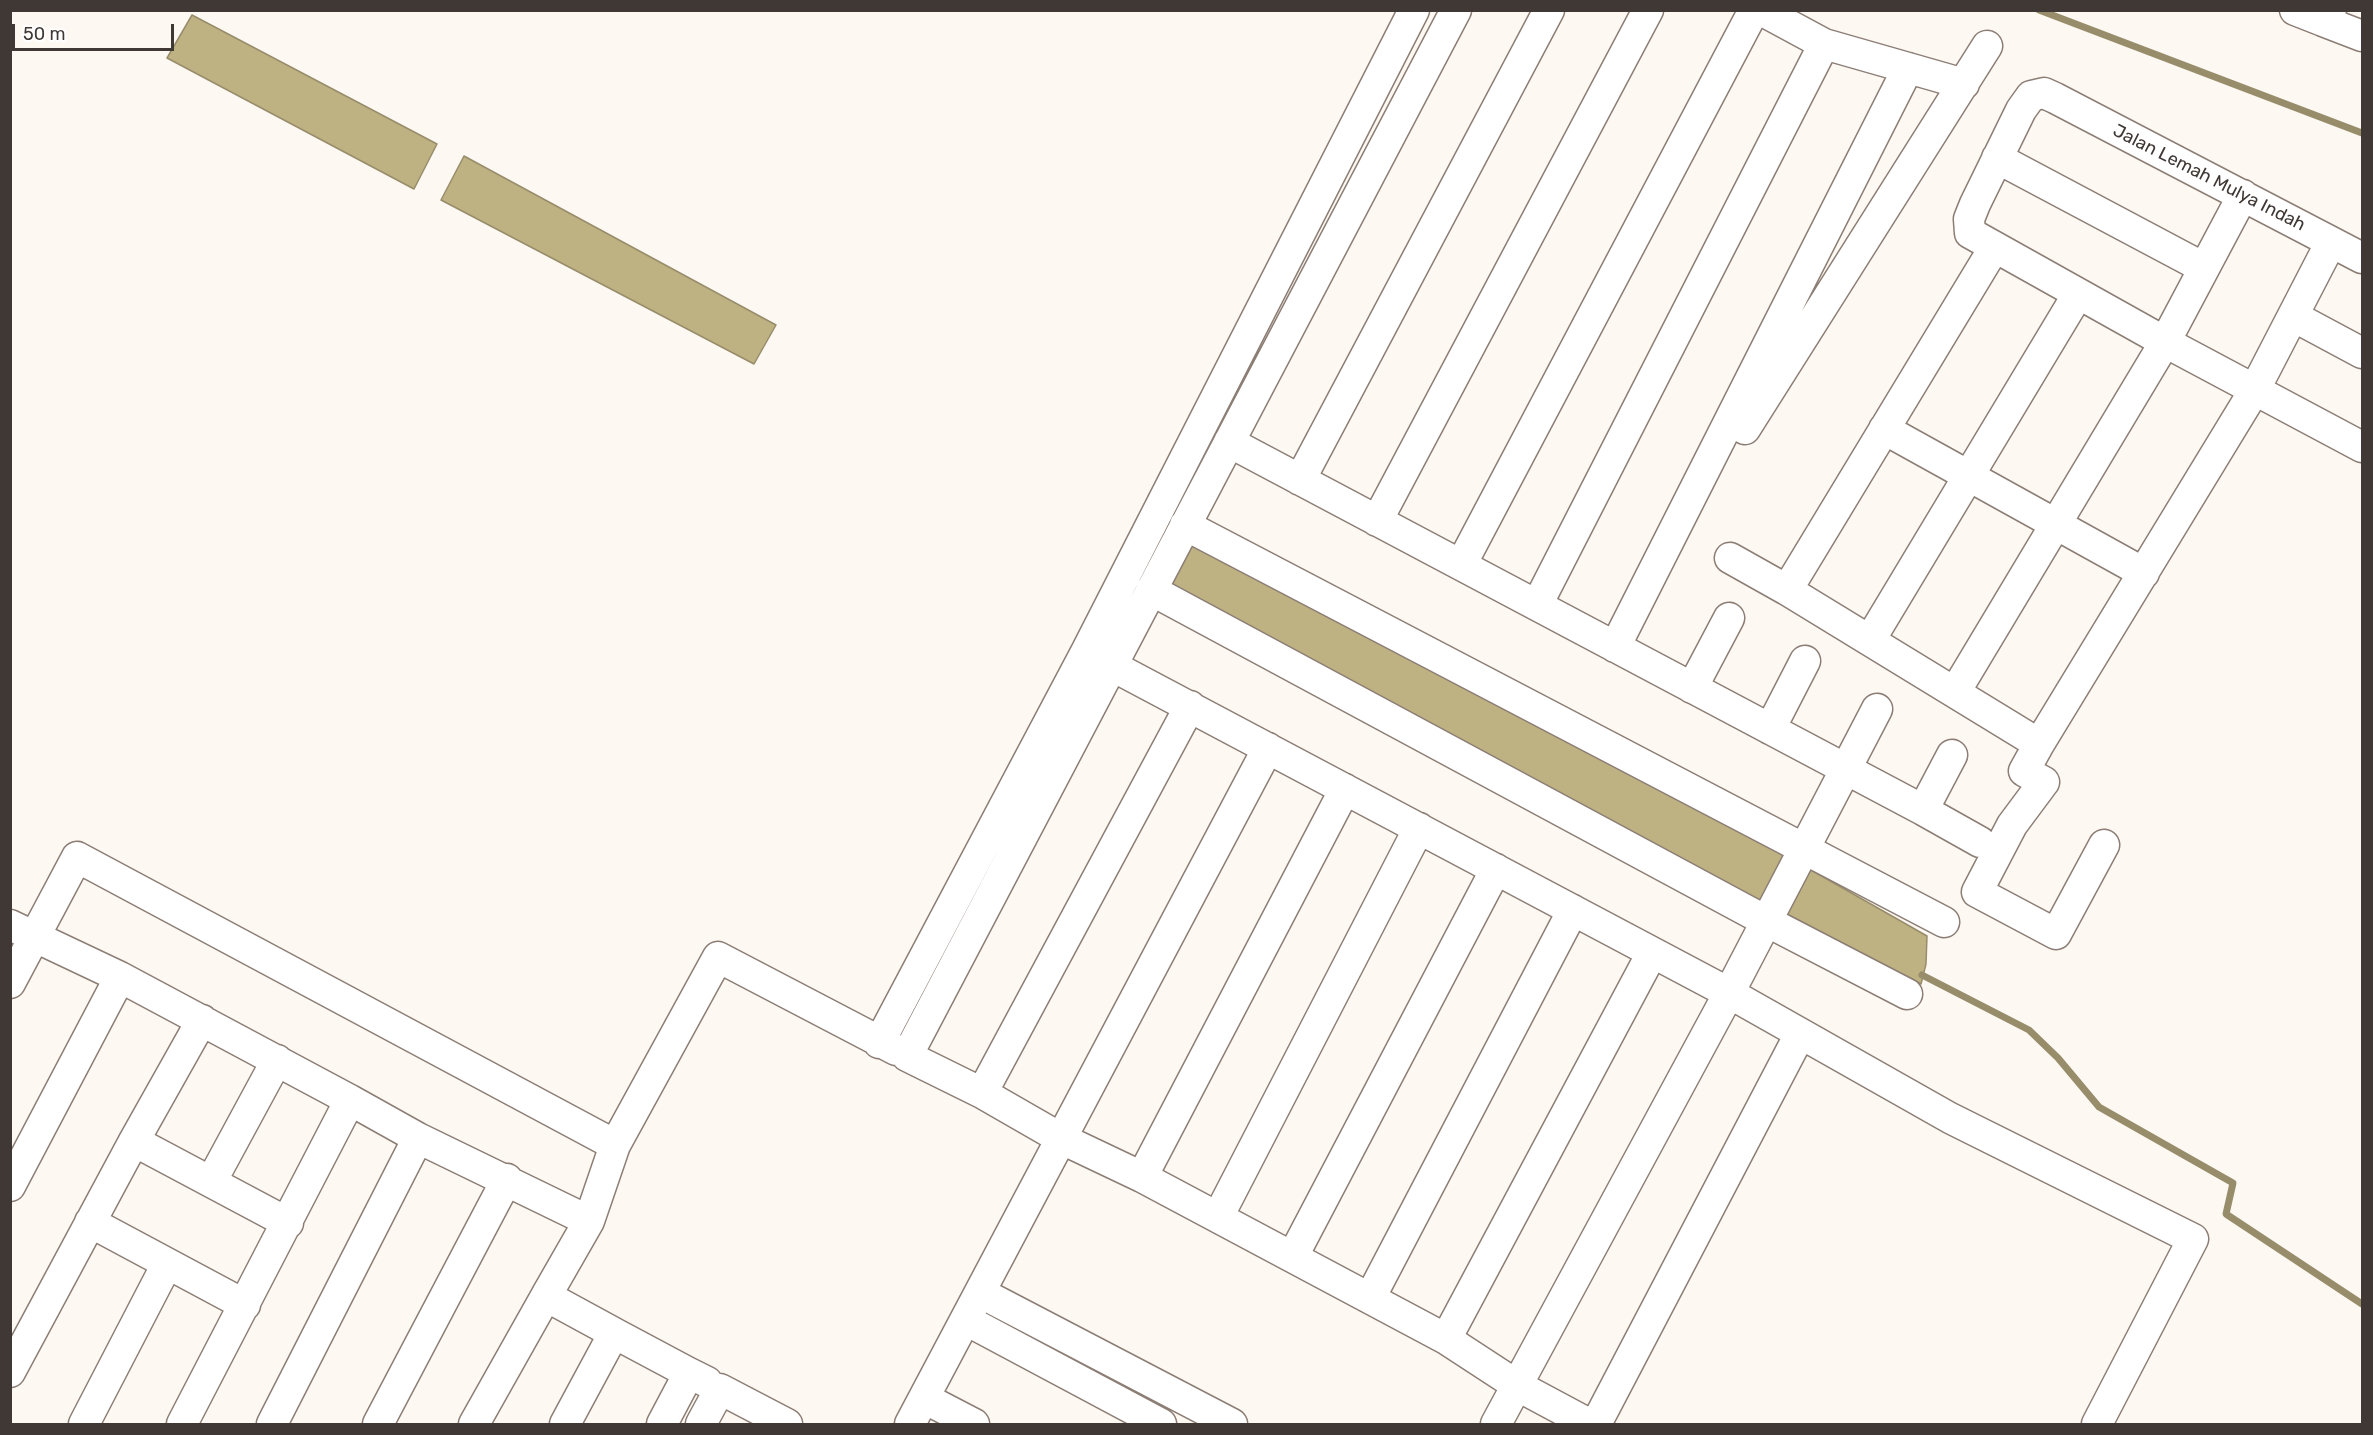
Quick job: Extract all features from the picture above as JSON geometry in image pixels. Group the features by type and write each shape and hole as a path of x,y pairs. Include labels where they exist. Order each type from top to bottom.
{"street":[{"path":"907,1056 1414,10"},
{"path":"879,1043 1099,659 1151,590 1456,10"},
{"path":"1300,480 1549,10"},
{"path":"1377,521 1648,10"},
{"path":"1461,565 1754,10"},
{"path":"1761,10 1824,44 1964,84"},
{"path":"2295,10 2327,16 2362,36"},
{"path":"1537,605 1824,44"},
{"path":"1651,578 1987,46"},
{"path":"1615,647 1908,68"},
{"name":"Jalan Lemah Mulya Indah","path":"1997,158 2021,110 2031,96 2044,93 2362,258"},
{"path":"2204,268 1997,158 1969,219 1971,233 1994,248 2254,391 2362,447"},
{"path":"1955,692 2165,342 2243,195"},
{"path":"2104,845 2056,934 1977,892 2012,825 2044,782 2024,771 2254,391 2331,242"},
{"path":"1787,590 1994,248"},
{"path":"1870,640 2078,294"},
{"path":"2293,316 2362,353"},
{"path":"1884,429 2144,573"},
{"path":"1229,442 1980,842"},
{"path":"1185,525 1944,922"},
{"path":"1730,558 1787,590 2039,744"},
{"path":"1151,590 1766,921 1907,994"},
{"path":"1692,688 1729,618"},
{"path":"1099,659 1729,993 1950,1118 2193,1239 2097,1425"},
{"path":"1770,729 1805,661"},
{"path":"982,1093 1190,706"},
{"path":"1496,1425 1729,993 1877,709"},
{"path":"910,1425 1268,748"},
{"path":"1923,810 1952,755"},
{"path":"1142,1177 1345,789"},
{"path":"1218,1217 1419,828"},
{"path":"10,983 22,931 77,857 615,1145"},
{"path":"1293,1256 1496,869"},
{"path":"1370,1298 1574,910"},
{"path":"22,931 120,977 418,1138 507,1179 589,1221"},
{"path":"1446,1339 1652,953"},
{"path":"474,1425 589,1221 615,1145 718,957 879,1043 982,1093 1062,1139 1142,1177 1293,1256 1446,1339 1518,1386 1590,1425"},
{"path":"10,1186 120,977"},
{"path":"10,1372 202,1020"},
{"path":"1596,1425 1800,1034"},
{"path":"211,1182 277,1060"},
{"path":"182,1425 350,1100"},
{"path":"272,1425 418,1138"},
{"path":"134,1141 288,1223"},
{"path":"378,1425 507,1179"},
{"path":"90,1222 245,1305"},
{"path":"84,1425 167,1264"},
{"path":"981,1293 1232,1425"},
{"path":"546,1296 787,1425"},
{"path":"966,1320 1161,1425"},
{"path":"565,1425 614,1333"},
{"path":"662,1425 689,1373"},
{"path":"701,1425 720,1389"},
{"path":"924,1398 974,1425"}],"shaded area":[{"path":"192,15 437,144 414,189 167,58"},
{"path":"464,156 776,325 754,364 441,200"},
{"path":"1187,538 1787,852 1757,906 1162,583"},
{"path":"1804,866 1927,936 1926,964 1921,984 1783,912"}],"waterway":[{"path":"2039,10 2362,133"},
{"path":"1922,975 2029,1030 2058,1058 2099,1107 2233,1183 2226,1214 2362,1304"}]}
